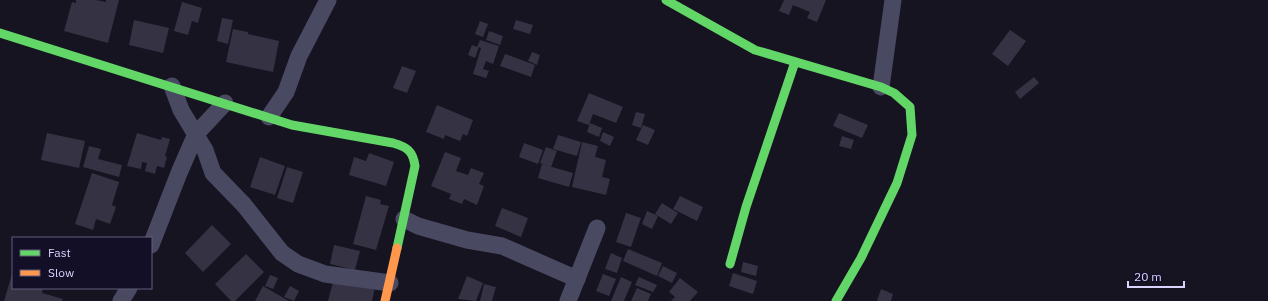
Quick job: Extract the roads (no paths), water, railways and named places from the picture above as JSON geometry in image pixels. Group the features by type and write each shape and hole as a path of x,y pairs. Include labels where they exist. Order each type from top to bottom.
{"street":[{"path":"269,117 286,92 299,56 328,0"},
{"path":"666,0 740,43 755,50 881,87 894,93 910,106 912,135 897,183 861,258 836,301"},
{"path":"881,87 893,0"},
{"path":"0,33 292,125 393,143 409,148 415,155 415,166 385,301"},
{"path":"730,264 746,207 795,62"},
{"path":"172,86 181,110 205,150 213,173 217,179 244,205 282,253 298,264 325,274 390,283"},
{"path":"152,242 178,172 196,134 225,103"},
{"path":"404,219 418,226 467,240 502,246 577,279"},
{"path":"568,301 597,228"},
{"path":"122,301 128,289"}]}
